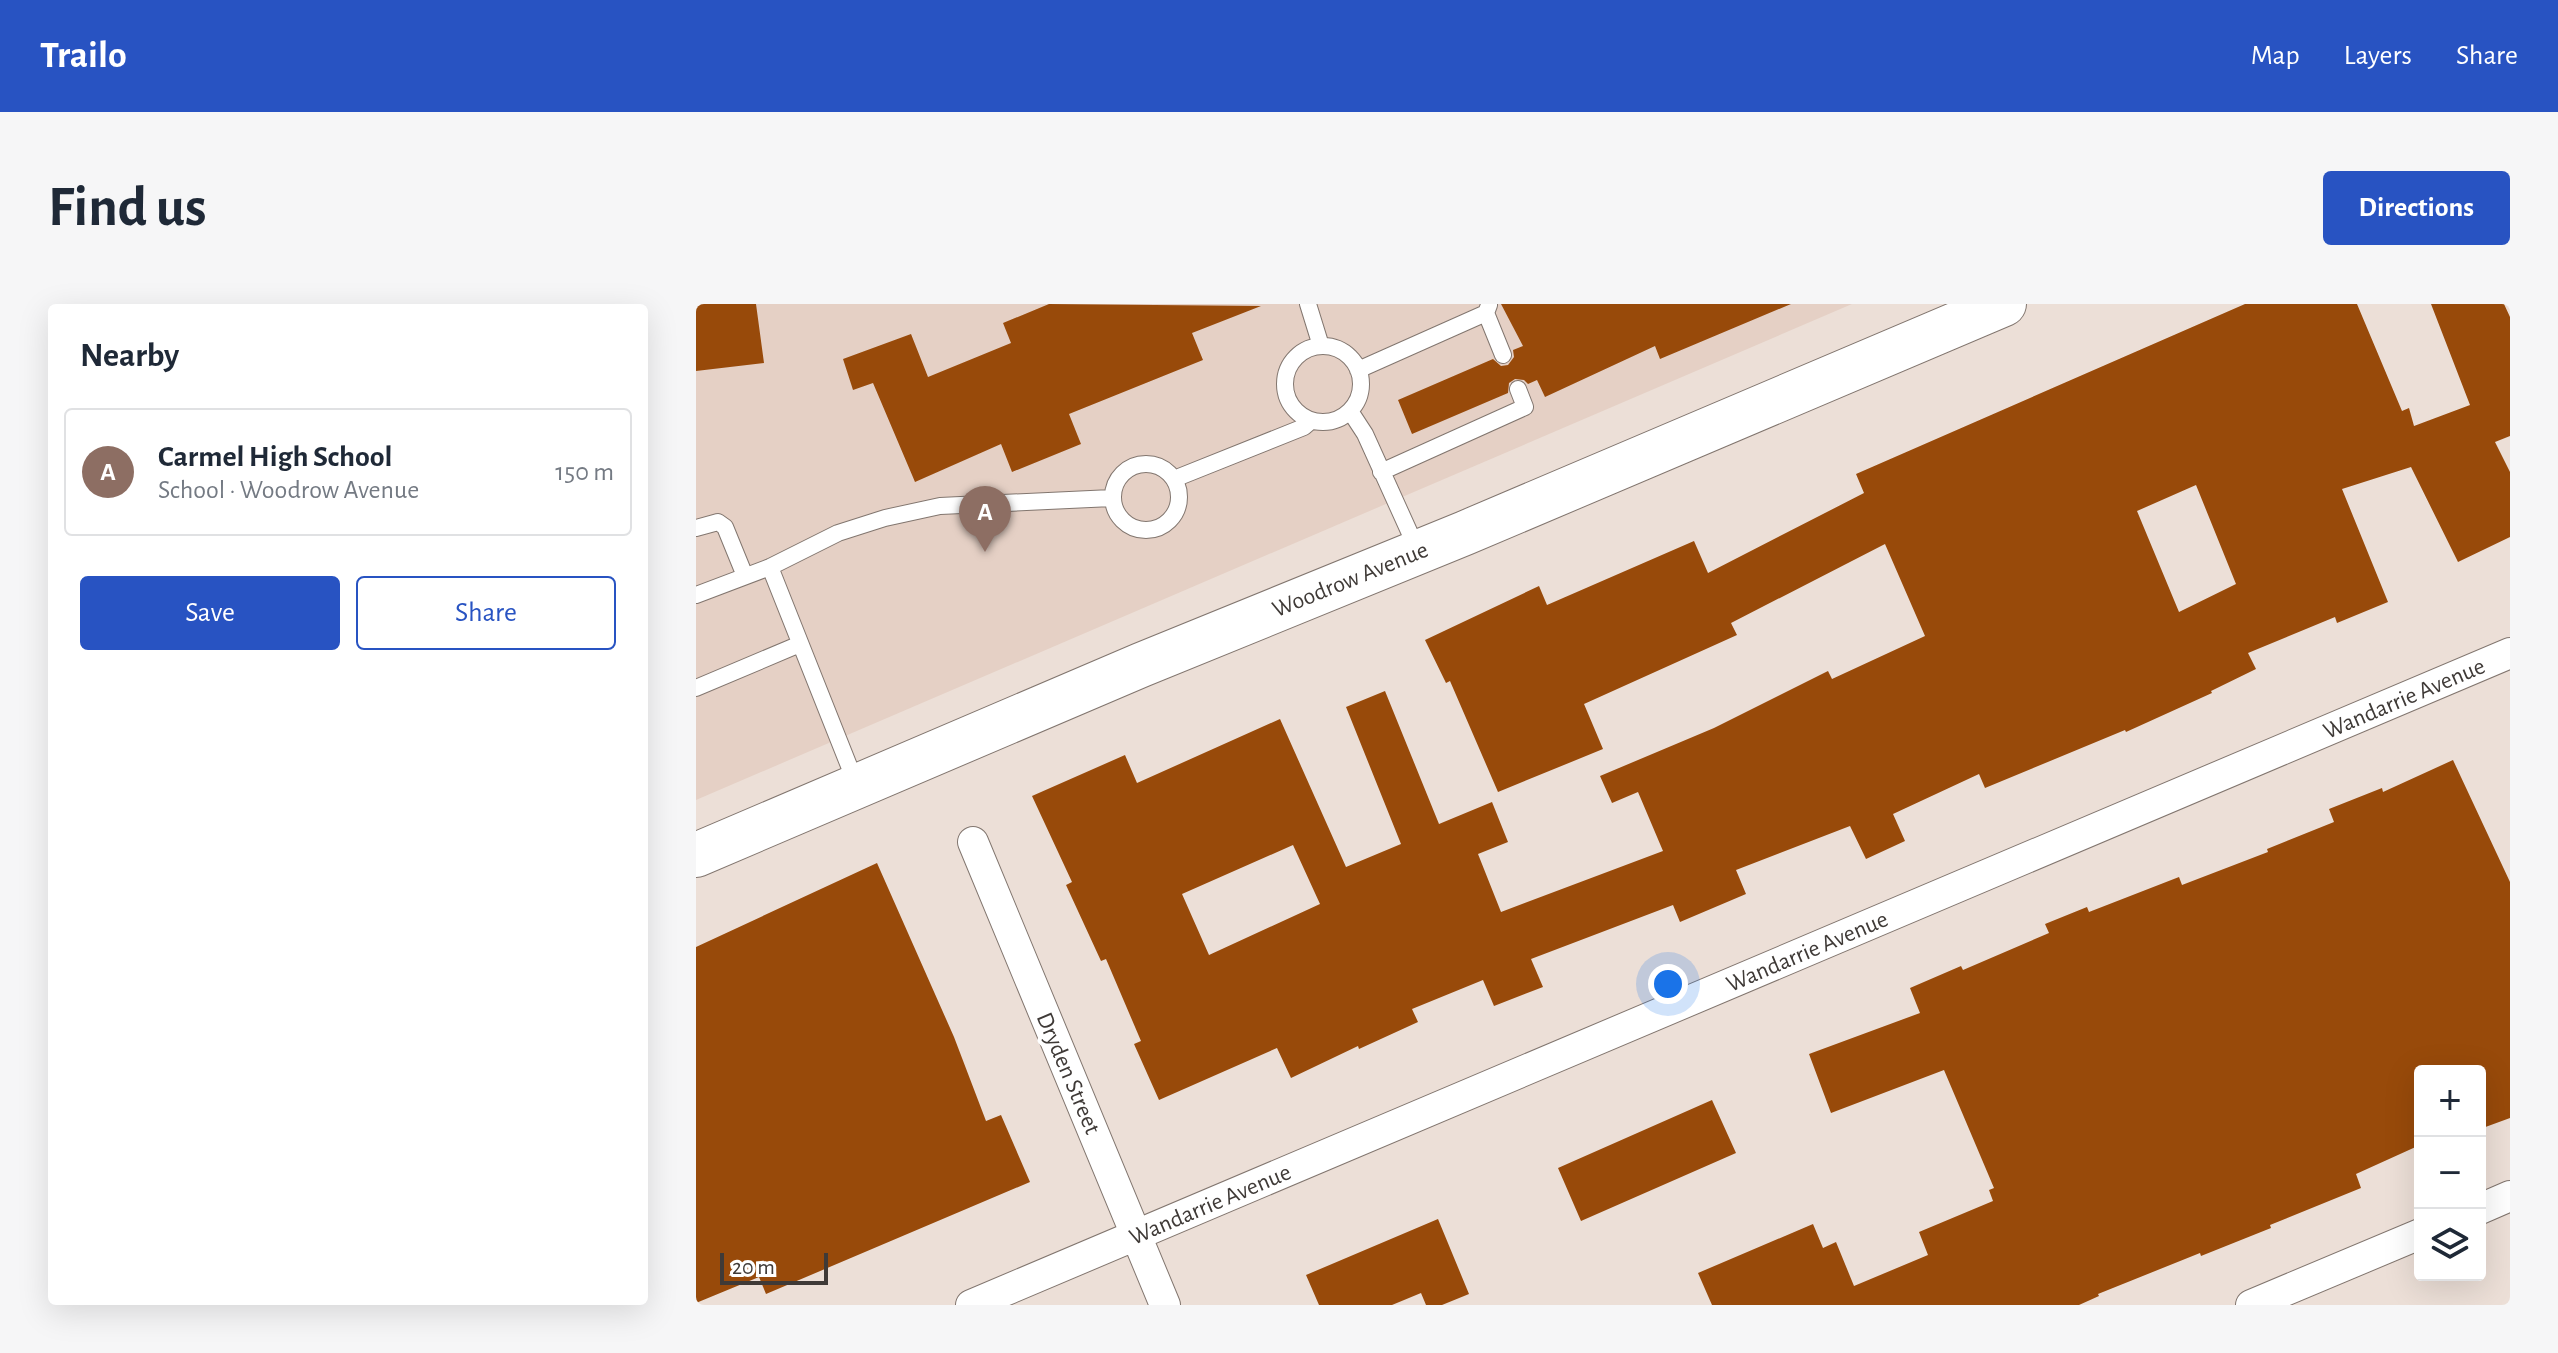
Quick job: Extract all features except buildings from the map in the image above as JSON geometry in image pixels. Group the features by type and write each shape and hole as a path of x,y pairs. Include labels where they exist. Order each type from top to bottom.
{"main road":[{"name":"Woodrow Avenue","path":"696,855 2004,304"}],"street":[{"name":"Wandarrie Avenue","path":"971,1305 2510,653"},
{"name":"Dryden Street","path":"973,842 1165,1305"},
{"path":"2486,1206 2510,1196"},
{"path":"2251,1305 2414,1237"}],"lane":[{"path":"1308,304 1321,346"},
{"path":"1358,370 1488,309 1503,355"},
{"path":"1321,346 1336,349 1349,357 1358,370 1361,385 1350,411 1339,419 1325,422 1311,421 1299,414 1290,403 1285,389 1286,373 1294,360 1306,350 1321,346"},
{"path":"1381,472 1525,407 1518,389"},
{"path":"1350,411 1365,434 1417,550"},
{"path":"1174,479 1304,427 1311,421"},
{"path":"1150,464 1164,468 1174,479 1179,502 1167,523 1144,531 1122,521 1114,510 1112,498 1115,484 1123,472 1136,465 1150,464"},
{"path":"696,595 770,567 838,533 885,518 926,509 1112,498"},
{"path":"696,528 718,522 725,527 745,576"},
{"path":"770,567 857,788"},
{"path":"696,688 800,644"}],"shaded area":[{"path":"696,304 1852,304 696,800"}],"place":[{"name":"Carmel High School","path":"985,552"}]}
